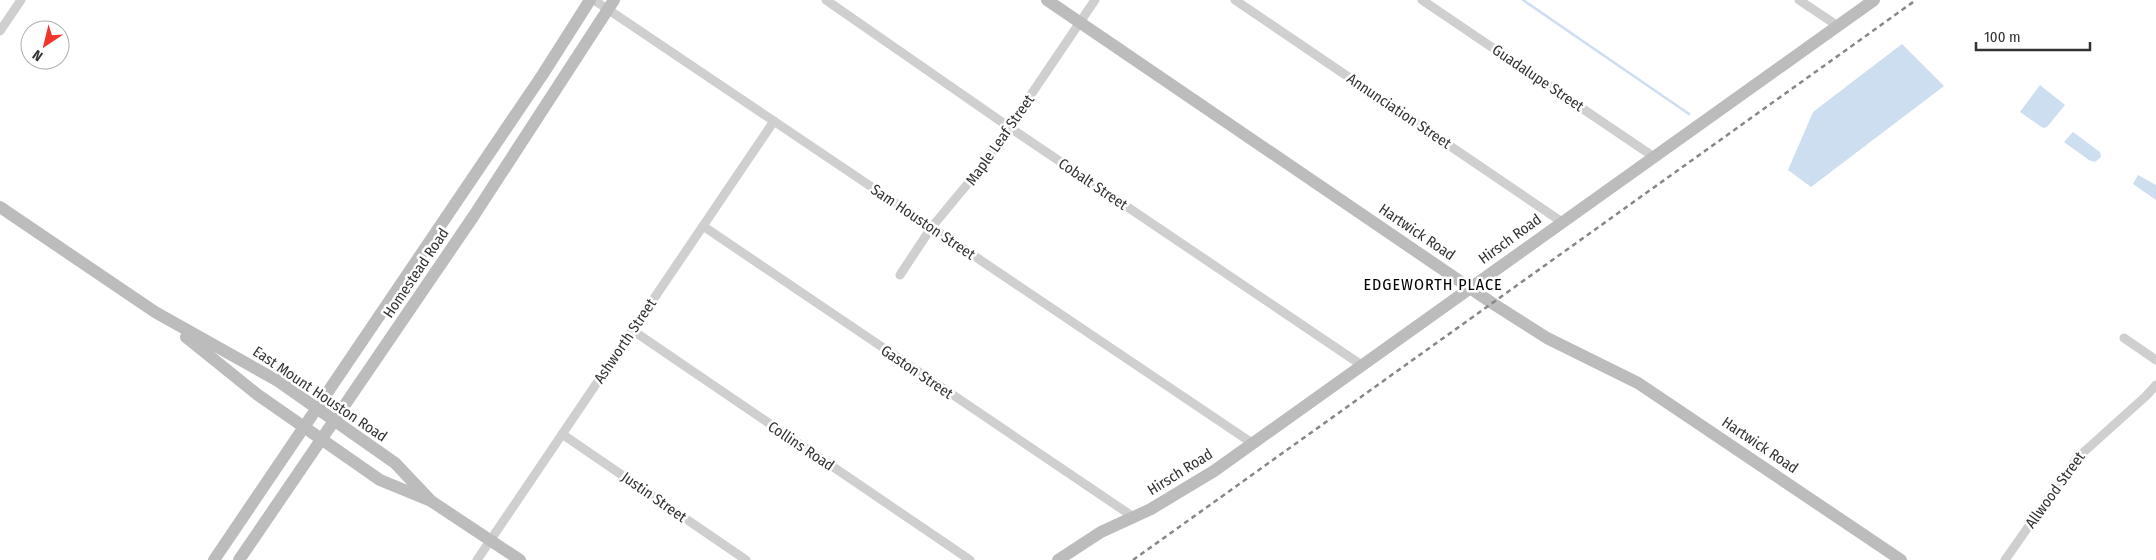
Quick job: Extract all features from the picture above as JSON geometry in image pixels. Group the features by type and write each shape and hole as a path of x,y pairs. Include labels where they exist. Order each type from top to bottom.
{"main road":[{"name":"Homestead Road","path":"214,560 528,97 590,0"},
{"name":"Hartwick Road","path":"1047,0 1470,288 1547,338 1638,383 1901,560"},
{"name":"Hirsch Road","path":"1058,560 1101,532 1132,516 1151,509 1214,471 1874,0"},
{"name":"Homestead Road","path":"239,560 473,217 611,4"},
{"path":"528,97 546,106"},
{"path":"455,205 473,217"},
{"name":"East Mount Houston Road","path":"0,207 155,312 258,395 321,440 380,480 431,501 520,560"},
{"path":"391,300 409,312"},
{"name":"East Mount Houston Road","path":"155,312 270,376 395,463 431,501"},
{"path":"258,395 270,376"}],"street":[{"path":"0,31 21,0"},
{"name":"Sam Houston Street","path":"594,0 611,4 774,121 1252,443"},
{"name":"Cobalt Street","path":"826,0 1009,127 1362,366"},
{"name":"Maple Leaf Street","path":"900,275 931,228 984,164 1095,0"},
{"name":"Annunciation Street","path":"1235,0 1562,222"},
{"name":"Guadalupe Street","path":"1422,0 1654,157"},
{"path":"1799,0 1838,26"},
{"name":"Ashworth Street","path":"476,560 774,121"},
{"name":"Gaston Street","path":"703,226 1132,516"},
{"name":"Collins Road","path":"632,330 970,560"},
{"path":"2124,338 2156,360"},
{"name":"Allwood Street","path":"2005,560 2076,459 2146,396 2156,384"},
{"name":"Justin Street","path":"562,434 746,560"}],"water":[{"path":"1902,44 1944,86 1811,187 1788,170 1813,112"},
{"path":"2040,85 2065,105 2047,127 2043,128 2020,112"},
{"path":"2073,132 2100,152 2101,157 2095,162 2089,160 2064,142"},
{"path":"2138,175 2156,185 2156,200 2133,184"}],"waterway":[{"path":"1523,0 1689,114"}],"railway":[{"path":"1133,560 1916,0"}],"district":[{"name":"EDGEWORTH PLACE","path":"1433,284"}]}
